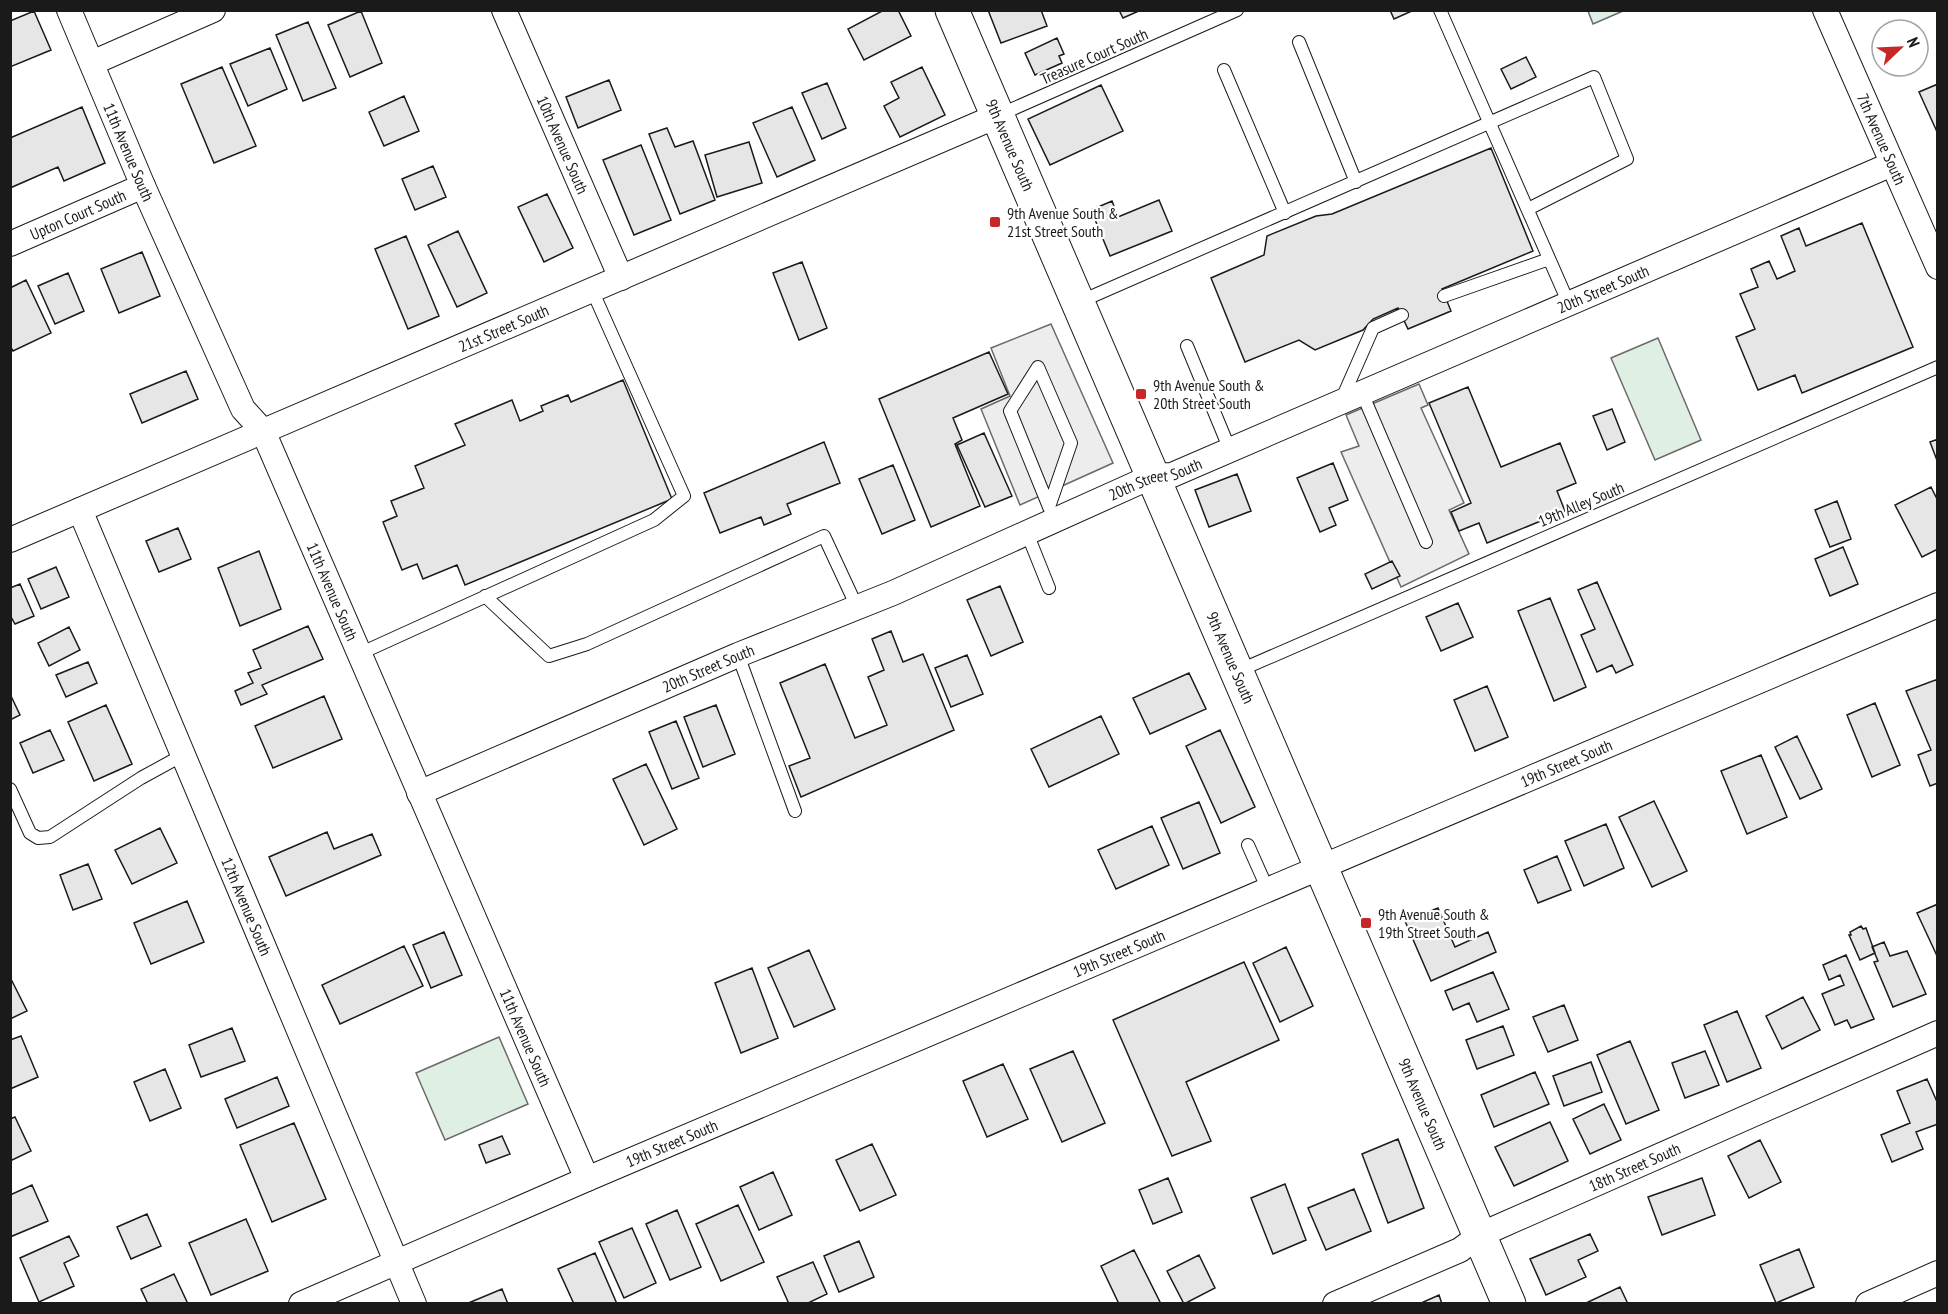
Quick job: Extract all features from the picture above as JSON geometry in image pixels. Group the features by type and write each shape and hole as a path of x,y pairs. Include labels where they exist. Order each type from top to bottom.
{"street":[{"name":"11th Avenue South","path":"69,10 143,186 243,409 263,431 587,1179"},
{"path":"92,63 213,10"},
{"name":"10th Avenue South","path":"504,10 621,278"},
{"name":"9th Avenue South","path":"952,10 1509,1304"},
{"name":"7th Avenue South","path":"1826,10 1938,267"},
{"name":"21st Street South","path":"10,540 997,116"},
{"name":"20th Street South","path":"419,793 738,654 857,607 1027,533 1052,514 1153,476 1172,475 1892,164"},
{"name":"Upton Court South","path":"10,244 143,186"},
{"name":"12th Avenue South","path":"80,510 414,1304"},
{"name":"19th Street South","path":"301,1304 587,1179 1938,605"},
{"name":"18th Street South","path":"1335,1304 1460,1250 1480,1236 1938,1034"},
{"path":"1868,1304 1938,1273"}],"lane":[{"name":"Treasure Court South","path":"997,116 1237,10"},
{"path":"1440,10 1569,304"},
{"path":"1299,42 1356,182"},
{"path":"1224,70 1285,213"},
{"path":"1078,303 1594,77 1627,159 1528,209"},
{"path":"1444,296 1549,259"},
{"path":"359,654 654,520 684,496 592,290"},
{"path":"1340,402 1373,328 1402,315"},
{"path":"1187,346 1230,450"},
{"path":"1038,367 1071,443 1052,514 1010,411 1038,367"},
{"name":"19th Alley South","path":"1238,671 1938,367"},
{"path":"1362,393 1426,542"},
{"path":"1027,533 1049,588"},
{"path":"485,596 549,656 587,644 824,537 857,607"},
{"path":"738,654 795,811"},
{"path":"10,789 30,833 38,838 50,837 141,778 183,755"},
{"path":"1248,845 1268,890"}],"green space":[{"path":"1588,11 1623,11 1593,24"},
{"path":"1658,338 1701,440 1655,460 1611,358"},
{"path":"499,1037 528,1104 445,1140 416,1073"}],"shaded area":[{"path":"1051,324 1113,463 1020,505 981,409 1010,396 991,348"},
{"path":"1419,384 1428,405 1421,408 1464,503 1449,510 1469,554 1401,587 1341,452 1359,446 1346,415"}],"building":[{"path":"884,10 898,10 911,36 864,60 848,29"},
{"path":"988,10 1041,10 1047,26 1001,43"},
{"path":"1119,10 1141,10 1123,18"},
{"path":"1390,10 1414,10 1394,19"},
{"path":"34,11 51,50 10,67 10,21"},
{"path":"361,11 382,63 350,77 328,25"},
{"path":"308,22 336,88 303,101 276,35"},
{"path":"1057,38 1064,54 1059,56 1062,63 1035,75 1025,53"},
{"path":"270,48 287,89 248,106 230,64"},
{"path":"1526,57 1536,77 1511,89 1501,69"},
{"path":"222,67 256,146 214,163 181,84"},
{"path":"922,67 945,115 900,137 884,106 899,98 891,82"},
{"path":"609,80 621,110 578,128 566,97"},
{"path":"827,83 846,128 822,139 802,93"},
{"path":"1938,84 1938,134 1919,92"},
{"path":"1101,85 1123,131 1050,165 1028,119"},
{"path":"404,96 419,131 384,146 369,112"},
{"path":"82,107 105,163 64,181 58,167 10,188 10,138"},
{"path":"792,107 815,160 777,177 753,123"},
{"path":"667,128 675,147 693,141 715,200 680,214 649,134"},
{"path":"749,142 762,183 717,197 705,155"},
{"path":"641,145 671,220 634,235 603,160"},
{"path":"1491,148 1533,251 1442,289 1451,311 1408,329 1398,308 1373,319 1363,330 1315,350 1299,340 1245,362 1211,278 1264,255 1267,236 1316,216 1332,214"},
{"path":"433,166 446,197 415,210 402,179"},
{"path":"547,194 573,248 544,262 518,207"},
{"path":"1159,200 1172,231 1110,256 1091,210 1112,201 1118,217"},
{"path":"1862,223 1913,347 1802,393 1795,375 1758,390 1736,337 1755,329 1740,294 1758,287 1751,269 1769,261 1777,279 1795,271 1781,236 1799,228 1806,246"},
{"path":"458,231 487,293 457,307 428,245"},
{"path":"406,236 439,316 408,329 375,249"},
{"path":"142,252 160,296 119,313 101,269"},
{"path":"802,262 827,328 799,340 773,273"},
{"path":"68,273 84,311 55,324 38,286"},
{"path":"26,280 51,333 13,351 10,346 10,288"},
{"path":"989,352 1008,394 953,418 962,440 955,444 980,506 931,527 879,399"},
{"path":"186,371 198,399 142,423 130,394"},
{"path":"623,380 672,499 465,585 457,565 423,579 417,564 402,570 383,522 397,516 391,501 424,488 415,466 465,445 455,424 512,400 520,421 543,411 541,406 568,395 571,402"},
{"path":"1468,387 1501,467 1560,443 1576,483 1557,491 1565,511 1487,543 1479,523 1459,531 1451,512 1471,503 1429,403"},
{"path":"1612,409 1625,442 1607,450 1593,416"},
{"path":"984,433 1012,496 985,507 957,445"},
{"path":"1938,439 1938,463 1930,442"},
{"path":"824,442 840,483 787,504 791,514 764,525 761,517 720,533 704,493"},
{"path":"1333,463 1348,500 1329,508 1336,525 1320,532 1297,478"},
{"path":"893,465 915,520 882,534 859,479"},
{"path":"1237,474 1251,511 1209,527 1195,490"},
{"path":"1931,487 1938,501 1938,549 1922,557 1895,505"},
{"path":"1837,501 1851,539 1830,547 1815,510"},
{"path":"178,528 191,559 159,572 146,541"},
{"path":"1843,547 1858,584 1830,596 1815,559"},
{"path":"259,551 281,609 240,626 218,568"},
{"path":"1392,561 1400,576 1372,589 1365,574"},
{"path":"56,567 69,597 41,609 28,579"},
{"path":"1597,582 1633,665 1616,673 1612,665 1597,672 1581,635 1595,629 1578,590"},
{"path":"20,584 34,616 15,624 10,615 10,588"},
{"path":"1000,586 1023,642 991,656 967,600"},
{"path":"1550,598 1586,687 1554,701 1518,611"},
{"path":"1458,603 1473,637 1441,651 1426,617"},
{"path":"308,626 323,659 262,685 267,694 241,705 235,691 253,683 248,673 261,668 253,650"},
{"path":"69,627 80,650 49,666 38,643"},
{"path":"891,631 903,662 923,654 954,730 801,797 789,766 810,758 780,683 825,664 855,738 887,725 868,677 884,670 872,639"},
{"path":"967,655 983,694 951,707 935,668"},
{"path":"88,662 97,683 66,697 56,675"},
{"path":"1189,673 1206,709 1150,734 1133,698"},
{"path":"1938,679 1938,783 1930,786 1918,755 1931,750 1906,691"},
{"path":"1487,686 1508,737 1475,751 1454,700"},
{"path":"10,694 20,715 10,720"},
{"path":"324,696 342,739 273,768 255,726"},
{"path":"1875,703 1900,765 1872,777 1847,715"},
{"path":"106,705 132,764 94,781 68,722"},
{"path":"716,705 735,754 703,767 684,717"},
{"path":"1101,716 1119,754 1049,787 1031,749"},
{"path":"676,721 699,778 672,789 649,732"},
{"path":"50,730 64,760 33,773 20,743"},
{"path":"1220,730 1255,807 1221,823 1186,746"},
{"path":"1797,736 1822,789 1800,799 1775,747"},
{"path":"1761,755 1787,817 1747,834 1721,771"},
{"path":"646,764 677,829 644,845 613,779"},
{"path":"1654,801 1687,871 1652,887 1619,817"},
{"path":"1199,802 1220,853 1183,869 1161,818"},
{"path":"1606,824 1624,868 1584,886 1565,841"},
{"path":"1152,826 1169,865 1116,889 1098,850"},
{"path":"160,828 177,863 132,884 115,850"},
{"path":"327,832 334,849 372,834 381,855 286,896 269,857"},
{"path":"1557,856 1571,890 1538,903 1524,870"},
{"path":"88,864 102,899 73,910 60,875"},
{"path":"187,901 204,942 151,964 134,923"},
{"path":"1938,904 1938,958 1917,913"},
{"path":"1438,908 1455,947 1488,932 1496,952 1431,981 1405,921"},
{"path":"1861,926 1863,929 1866,928 1875,953 1860,960 1849,935"},
{"path":"444,932 462,975 431,988 413,945"},
{"path":"1884,942 1890,956 1907,951 1926,994 1893,1007 1874,962 1878,961 1872,947"},
{"path":"404,946 423,986 340,1024 322,985"},
{"path":"1286,947 1313,1006 1280,1022 1253,963"},
{"path":"809,950 835,1009 794,1027 768,968"},
{"path":"1846,955 1874,1019 1851,1028 1847,1020 1835,1025 1822,994 1844,985 1840,975 1829,980 1823,965"},
{"path":"1244,962 1279,1040 1186,1082 1211,1141 1172,1156 1113,1020"},
{"path":"752,968 778,1038 741,1053 715,983"},
{"path":"1493,972 1509,1009 1477,1022 1469,1003 1453,1010 1445,991"},
{"path":"12,981 27,1011 10,1019 10,982"},
{"path":"1803,997 1820,1030 1782,1049 1766,1016"},
{"path":"1564,1005 1578,1040 1548,1052 1533,1017"},
{"path":"1737,1011 1761,1068 1727,1082 1704,1025"},
{"path":"1503,1026 1514,1055 1477,1069 1466,1040"},
{"path":"232,1028 245,1061 201,1077 189,1045"},
{"path":"21,1036 38,1077 10,1089 10,1040"},
{"path":"1630,1041 1659,1110 1626,1124 1597,1055"},
{"path":"1073,1051 1105,1123 1062,1142 1030,1069"},
{"path":"1705,1051 1719,1085 1685,1098 1672,1063"},
{"path":"1591,1062 1602,1092 1564,1106 1553,1076"},
{"path":"1003,1064 1028,1119 987,1137 963,1081"},
{"path":"165,1069 181,1108 150,1121 134,1082"},
{"path":"1535,1072 1549,1104 1494,1127 1481,1095"},
{"path":"277,1077 289,1106 237,1128 225,1099"},
{"path":"1927,1079 1938,1104 1938,1124 1916,1132 1923,1149 1892,1162 1881,1135 1910,1123 1897,1091"},
{"path":"1604,1104 1621,1140 1590,1154 1573,1119"},
{"path":"15,1117 31,1151 10,1161 10,1119"},
{"path":"1550,1122 1568,1161 1514,1186 1495,1147"},
{"path":"294,1123 326,1199 272,1222 240,1145"},
{"path":"502,1136 510,1154 486,1163 479,1145"},
{"path":"1398,1139 1424,1208 1388,1223 1362,1154"},
{"path":"1760,1140 1781,1182 1749,1198 1728,1156"},
{"path":"872,1144 896,1195 860,1211 836,1160"},
{"path":"773,1172 792,1215 759,1230 740,1187"},
{"path":"1168,1178 1182,1212 1153,1224 1139,1190"},
{"path":"1702,1178 1715,1215 1662,1235 1648,1197"},
{"path":"1285,1184 1306,1240 1273,1254 1251,1198"},
{"path":"32,1185 48,1221 10,1237 10,1195"},
{"path":"1354,1189 1371,1231 1326,1250 1308,1208"},
{"path":"738,1205 764,1262 721,1281 696,1224"},
{"path":"677,1210 701,1267 670,1280 646,1224"},
{"path":"147,1214 161,1246 131,1259 117,1227"},
{"path":"246,1219 268,1271 211,1295 189,1243"},
{"path":"632,1228 656,1283 624,1298 599,1242"},
{"path":"1590,1234 1598,1251 1578,1260 1586,1277 1546,1295 1530,1259"},
{"path":"69,1236 79,1256 64,1263 74,1286 39,1302 20,1258"},
{"path":"859,1241 874,1277 839,1292 824,1256"},
{"path":"1799,1249 1814,1287 1776,1303 1760,1265"},
{"path":"1134,1250 1161,1304 1119,1304 1101,1266"},
{"path":"595,1253 617,1304 574,1304 558,1269"},
{"path":"1199,1255 1215,1288 1184,1304 1167,1271"},
{"path":"813,1262 827,1294 806,1304 789,1304 777,1277"},
{"path":"174,1274 188,1304 148,1304 141,1289"},
{"path":"1620,1287 1628,1304 1584,1304"},
{"path":"502,1289 508,1304 466,1304"},
{"path":"1439,1295 1442,1304 1419,1304"}],"place":[{"name":"9th Avenue South & 21st Street South","path":"995,222"},
{"name":"9th Avenue South & 20th Street South","path":"1141,394"},
{"name":"9th Avenue South & 19th Street South","path":"1366,923"}]}
